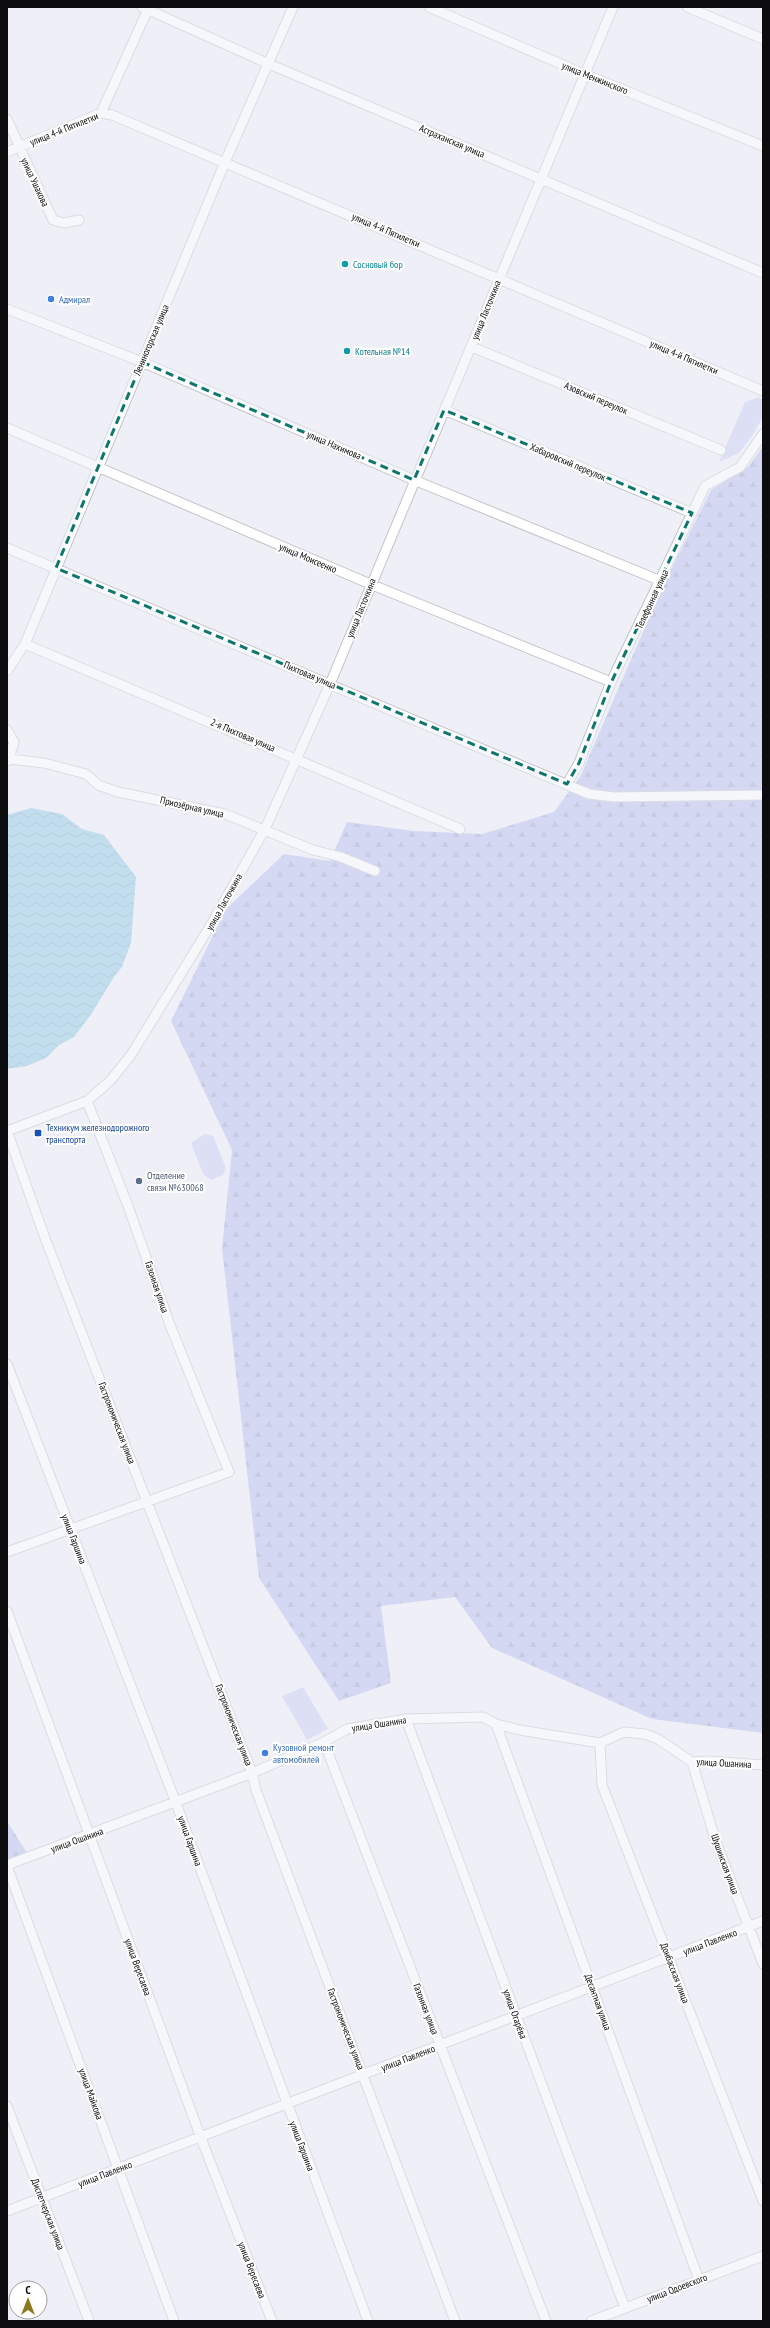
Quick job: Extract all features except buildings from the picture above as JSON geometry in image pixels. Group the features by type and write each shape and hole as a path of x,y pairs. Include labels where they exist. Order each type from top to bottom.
{"street":[{"name":"Лениногорская улица","path":"7,671 25,644 97,467 293,7"},
{"name":"улица Менжинского","path":"429,7 584,74 763,146"},
{"name":"улица Ласточкина","path":"7,1130 87,1101 110,1081 131,1055 210,928 265,829 330,684 370,584 472,347 498,279 613,7"},
{"path":"687,7 763,39"},
{"name":"Астраханская улица","path":"146,8 269,64 542,178 763,273"},
{"path":"101,113 146,8"},
{"name":"улица 4-й Пятилетки","path":"7,152 101,113 112,115 226,162 763,391"},
{"name":"улица Ушакова","path":"7,119 53,220 64,223 80,220"},
{"name":"улица Нахимова","path":"7,309 142,362 414,480 661,581"},
{"name":"Азовский переулок","path":"472,347 721,450"},
{"name":"Хабаровский переулок","path":"444,410 692,513"},
{"name":"улица Моисеенко","path":"7,428 370,584 611,682"},
{"name":"Телефонная улица","path":"567,784 579,763 611,682 661,581 705,486 740,467 763,434"},
{"name":"Пихтовая улица","path":"7,548 589,794 614,797 763,795"},
{"name":"2-я Пихтовая улица","path":"25,644 298,758 460,829"},
{"path":"7,730 14,742 8,760"},
{"name":"Приозёрная улица","path":"8,760 44,763 86,774 98,785 118,792 225,814 265,829 313,850 341,858 375,871"},
{"name":"Газонная улица","path":"87,1101 118,1177 170,1325 229,1472 148,1503"},
{"name":"Гастрономическая улица","path":"7,1130 45,1238 252,1773 256,1790 455,2321"},
{"name":"улица Гаршина","path":"7,1364 176,1803 286,2104 368,2321"},
{"path":"7,1552 148,1503"},
{"name":"улица Вересаева","path":"7,1612 201,2138 272,2321"},
{"name":"улица Ошанина","path":"7,1866 252,1773 324,1742 347,1730 362,1725 406,1719 483,1717 496,1724 600,1743 624,1732 645,1734 658,1739 692,1762 710,1761 763,1765"},
{"name":"улица Огарёва","path":"406,1719 515,2016 625,2308"},
{"name":"Десантная улица","path":"496,1724 699,2280"},
{"name":"Газонная улица","path":"324,1742 546,2321"},
{"name":"Донбасская улица","path":"600,1743 602,1785 763,2201"},
{"name":"Шушинская улица","path":"692,1762 716,1842 763,1964"},
{"name":"улица Майкова","path":"7,1866 174,2321"},
{"name":"улица Павленко","path":"7,2211 118,2170 763,1921"},
{"name":"Диспетчерская улица","path":"7,2106 89,2321"},
{"name":"улица Одоевского","path":"591,2321 763,2256"}],"highlighted area":[{"path":"142,362 414,480 444,410 692,513 609,687 579,763 567,784 56,568"}],"green space":[{"path":"763,446 763,1733 652,1719 492,1648 455,1597 381,1606 391,1683 339,1701 259,1578 222,1248 232,1150 171,1021 226,909 284,854 330,861 347,822 414,831 482,834 554,812 580,777 662,588 711,490 749,466"},
{"path":"7,1821 27,1853 7,1860"}],"shaded area":[{"path":"759,397 763,401 763,417 752,436 739,453 719,462 745,402"},
{"path":"205,1134 213,1136 226,1168 223,1175 211,1180 203,1174 192,1146 192,1142"},
{"path":"303,1687 328,1729 307,1740 282,1696"}],"water":[{"path":"31,808 62,814 82,829 104,835 136,877 131,943 122,967 114,977 90,1016 74,1037 59,1045 46,1058 27,1066 7,1069 7,815"}],"place":[{"name":"Сосновый бор","path":"345,264"},
{"name":"Адмирал","path":"51,299"},
{"name":"Котельная №14","path":"347,351"},
{"name":"Техникум железнодорожного транспорта","path":"38,1133"},
{"name":"Отделение связи №630068","path":"139,1181"},
{"name":"Кузовной ремонт автомобилей","path":"265,1753"}]}
